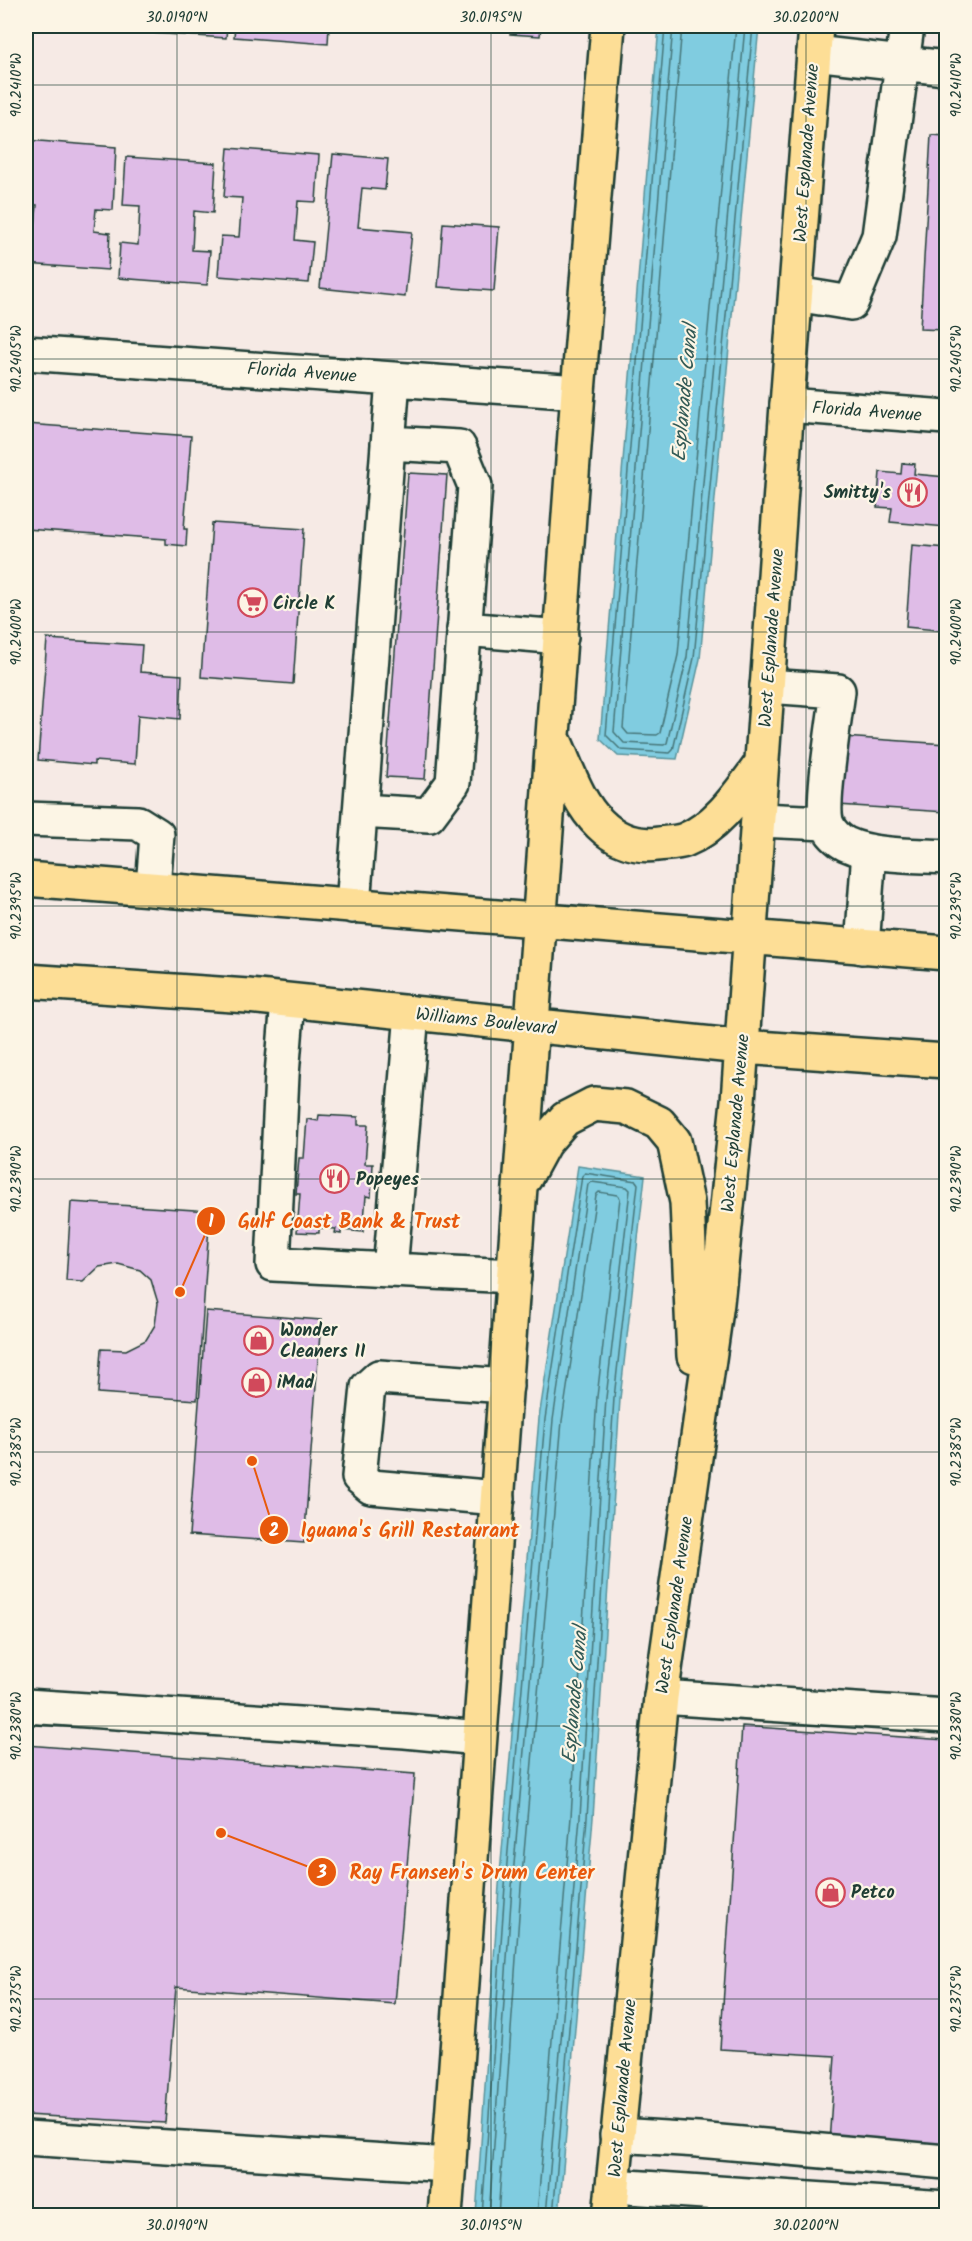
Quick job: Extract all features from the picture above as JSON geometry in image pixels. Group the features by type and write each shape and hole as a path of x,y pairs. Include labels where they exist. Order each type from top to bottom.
{"main road":[{"path":"445,2216 578,392 608,26"},
{"name":"West Esplanade Avenue","path":"611,2201 661,1697 718,1291 742,1047 815,39"},
{"path":"553,737 576,790 600,824 625,842 647,846 684,840 713,823 734,801 762,763"},
{"path":"26,879 946,953"},
{"name":"Williams Boulevard","path":"26,981 288,1001 742,1047 946,1061"},
{"path":"521,1184 544,1143 565,1119 594,1104 626,1107 659,1123 674,1141 687,1202 698,1436"}],"street":[{"path":"796,294 851,303 879,236 907,26"},
{"path":"815,39 902,63 946,68"},
{"name":"Florida Avenue","path":"26,353 578,392"},
{"path":"353,906 393,379"},
{"name":"Florida Avenue","path":"787,405 946,417"},
{"path":"360,811 429,815 453,783 475,486 459,447 388,442"},
{"path":"464,629 561,637"},
{"path":"767,686 838,691 826,801 826,823 833,835 845,843 869,851 946,857"},
{"path":"26,819 138,823 157,835 153,888"},
{"path":"759,820 826,823"},
{"path":"862,947 869,851"},
{"path":"288,1001 273,1264 514,1276"},
{"path":"390,1270 412,1013"},
{"path":"498,1498 371,1488 359,1477 368,1387 379,1377 506,1386"},
{"path":"661,1697 946,1716"},
{"path":"26,1706 479,1738"},
{"path":"617,2135 946,2162"},
{"path":"26,2138 449,2165"},
{"path":"611,2201 946,2208"}],"water":[{"name":"Esplanade Canal","path":"659,26 759,26 700,659 677,759 618,756 600,739"},
{"name":"Esplanade Canal","path":"578,1166 645,1176 620,1399 593,1818 559,2215 476,2215 499,1886 539,1418"}],"building":[{"path":"85,26 118,26 118,30 85,28"},
{"path":"135,26 227,26 226,38 135,32"},
{"path":"235,26 329,26 328,44 234,37"},
{"path":"511,26 541,26 540,36 510,34"},
{"path":"931,135 946,136 946,330 920,329"},
{"path":"26,140 116,147 113,210 96,209 94,231 110,233 108,270 26,264 26,226 35,227 37,205 26,204"},
{"path":"228,148 319,155 316,202 298,201 295,240 313,242 309,283 218,276 221,236 239,237 242,198 224,197"},
{"path":"333,154 388,159 385,190 362,188 358,227 412,232 405,297 320,288"},
{"path":"126,157 216,163 213,213 194,211 192,250 210,251 207,285 118,278 120,243 138,245 140,206 123,205"},
{"path":"443,223 499,227 494,291 438,287"},
{"path":"26,424 191,436 184,529 187,529 186,546 166,544 166,539 26,529"},
{"name":"Smitty's","path":"902,463 915,464 914,474 946,477 946,527 890,522 892,508 877,507 880,472 901,474"},
{"path":"408,473 447,475 425,779 386,777"},
{"name":"Circle K","path":"212,523 304,529 293,684 201,677"},
{"path":"912,545 946,548 946,631 906,627"},
{"path":"47,639 142,645 140,672 182,675 180,719 138,715 135,764 94,761 94,765 38,760"},
{"path":"843,737 946,744 946,812 838,805"},
{"name":"Popeyes","path":"319,1115 358,1117 358,1125 368,1125 365,1164 373,1164 371,1197 366,1196 363,1232 341,1230 341,1234 335,1233 336,1229 319,1228 319,1233 297,1232 300,1194 296,1194 299,1158 304,1158 307,1119 318,1121"},
{"path":"71,1202 210,1211 197,1400 98,1393 101,1349 126,1350 146,1340 155,1325 158,1303 151,1280 140,1270 118,1264 99,1267 83,1282 66,1281"},
{"path":"206,1311 321,1320 304,1543 189,1535"},
{"path":"742,1726 946,1740 946,2151 829,2143 835,2056 720,2049"},
{"path":"26,1745 415,1774 395,2004 176,1987 165,2123 26,2115"}],"place":[{"name":"Smitty's","path":"912,492"},
{"name":"Circle K","path":"252,603"},
{"name":"Popeyes","path":"335,1179"},
{"name":"Gulf Coast Bank & Trust","path":"180,1292"},
{"name":"Wonder Cleaners II","path":"259,1340"},
{"name":"iMad","path":"256,1382"},
{"name":"Iguana's Grill Restaurant","path":"252,1461"},
{"name":"Ray Fransen's Drum Center","path":"221,1833"},
{"name":"Petco","path":"830,1892"}]}
